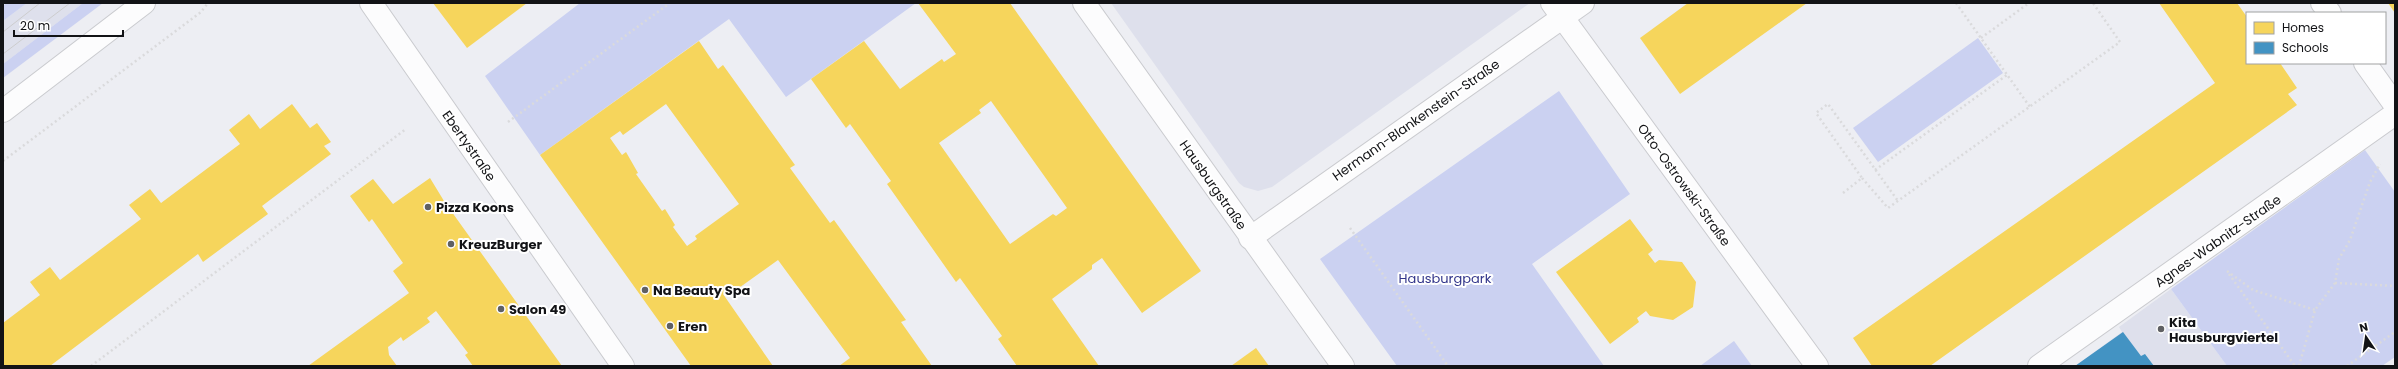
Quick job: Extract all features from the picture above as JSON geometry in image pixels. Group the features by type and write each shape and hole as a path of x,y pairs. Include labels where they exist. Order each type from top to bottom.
{"street":[{"path":"3,110 144,3"},
{"name":"Ebertystraße","path":"371,3 623,366"},
{"name":"Hausburgstraße","path":"1084,3 1250,238 1343,366"},
{"name":"Hermann-Blankenstein-Straße","path":"1250,238 1558,10 1583,3"},
{"path":"2322,3 2329,12"},
{"name":"Otto-Ostrowski-Straße","path":"1558,10 1816,366"},
{"path":"2366,64 2395,105"},
{"name":"Agnes-Wabnitz-Straße","path":"2039,366 2210,247 2395,114"}],"path":[{"path":"3,161 201,12 208,3"},
{"path":"508,122 670,3"},
{"path":"1956,3 2030,107"},
{"path":"1981,38 2029,3"},
{"path":"1898,201 1828,104 1816,113 1862,178 1888,208 1898,201 2030,107 2120,42 2093,3"},
{"path":"1875,170 2007,75"},
{"path":"91,366 406,129"},
{"path":"2299,366 2315,310 2336,283 2339,259 2350,240 2370,182 2382,160"},
{"path":"1843,193 1862,178"},
{"path":"1350,228 1448,366"},
{"path":"2210,247 2295,366"},
{"path":"2227,272 2252,290 2315,310"},
{"path":"2336,283 2395,286"},
{"path":"2347,366 2395,332"}],"shaded area":[{"path":"27,3 83,3 3,64 3,21"},
{"path":"1111,3 1530,3 1272,187 1258,191 1244,187 1239,183"},
{"name":"Kita Hausburgviertel","path":"2171,289 2227,366 2075,366 2122,332 2119,327"}],"green space":[{"path":"6,3 27,3 3,21 3,6"},
{"path":"83,3 103,3 3,78 3,64"},
{"path":"580,3 916,3 786,97 729,19 540,155 485,76"},
{"path":"1978,38 2003,73 1878,162 1853,128"},
{"name":"Hausburgpark","path":"1559,91 1630,194 1532,264 1604,366 1397,366 1320,259"},
{"path":"2365,150 2395,192 2395,357 2382,366 2227,366 2171,289"},
{"path":"1734,341 1752,366 1700,366"}],"building: Homes":[{"path":"433,3 527,3 467,48"},
{"path":"918,3 1010,3 1201,271 1142,313 1102,258 1092,265 1092,269 1052,299 1099,366 1017,366 998,339 1002,336 960,278 956,282 887,184 891,181 850,124 846,128 811,79 864,41 900,89 942,59 944,62 956,54","holes":["991,101 1067,208 1056,216 1053,214 1010,244 939,143 981,113 979,110"]},
{"path":"1688,3 1807,3 1680,94 1640,38"},
{"path":"2159,3 2237,3 2246,16 2246,64 2281,64 2297,88 2288,94 2297,105 1930,366 1872,366 1853,338 2215,83"},
{"path":"2388,3 2395,3 2395,13"},
{"path":"699,41 718,69 723,65 795,165 790,168 830,223 834,220 906,320 901,322 932,366 839,366 850,358 778,260 736,290 733,286 723,294 773,366 691,366 540,155","holes":["666,104 739,204 695,236 697,239 687,246 673,227 675,225 665,209 662,211 636,174 638,173 626,152 622,155 610,138 620,131 623,135"]},
{"path":"292,104 310,128 317,123 331,142 324,146 331,154 262,206 268,214 203,262 198,254 50,366 3,366 3,323 40,295 30,282 50,267 60,280 141,219 129,205 150,189 161,203 240,144 229,130 249,114 260,129"},
{"path":"430,178 444,201 562,366 473,366 465,355 468,353 436,311 427,318 430,322 403,341 401,337 388,347 389,355 397,366 308,366 409,293 393,271 403,263 372,219 369,222 350,196 373,179 393,204"},
{"path":"1630,219 1653,250 1648,254 1655,263 1659,260 1682,262 1696,282 1693,307 1673,320 1650,316 1646,311 1637,318 1639,322 1610,344 1556,272"},
{"path":"1256,348 1269,366 1231,366"}],"building: Schools":[{"path":"2123,332 2141,356 2145,354 2154,366 2075,366"}],"tram line":[{"path":"3,32 40,3"},
{"path":"3,54 70,3"}],"place":[{"name":"Pizza Koons","path":"428,207"},
{"name":"KreuzBurger","path":"451,244"},
{"name":"Na Beauty Spa","path":"645,290"},
{"name":"Salon 49","path":"501,309"},
{"name":"Eren","path":"670,326"},
{"name":"Kita Hausburgviertel","path":"2161,329"}]}
